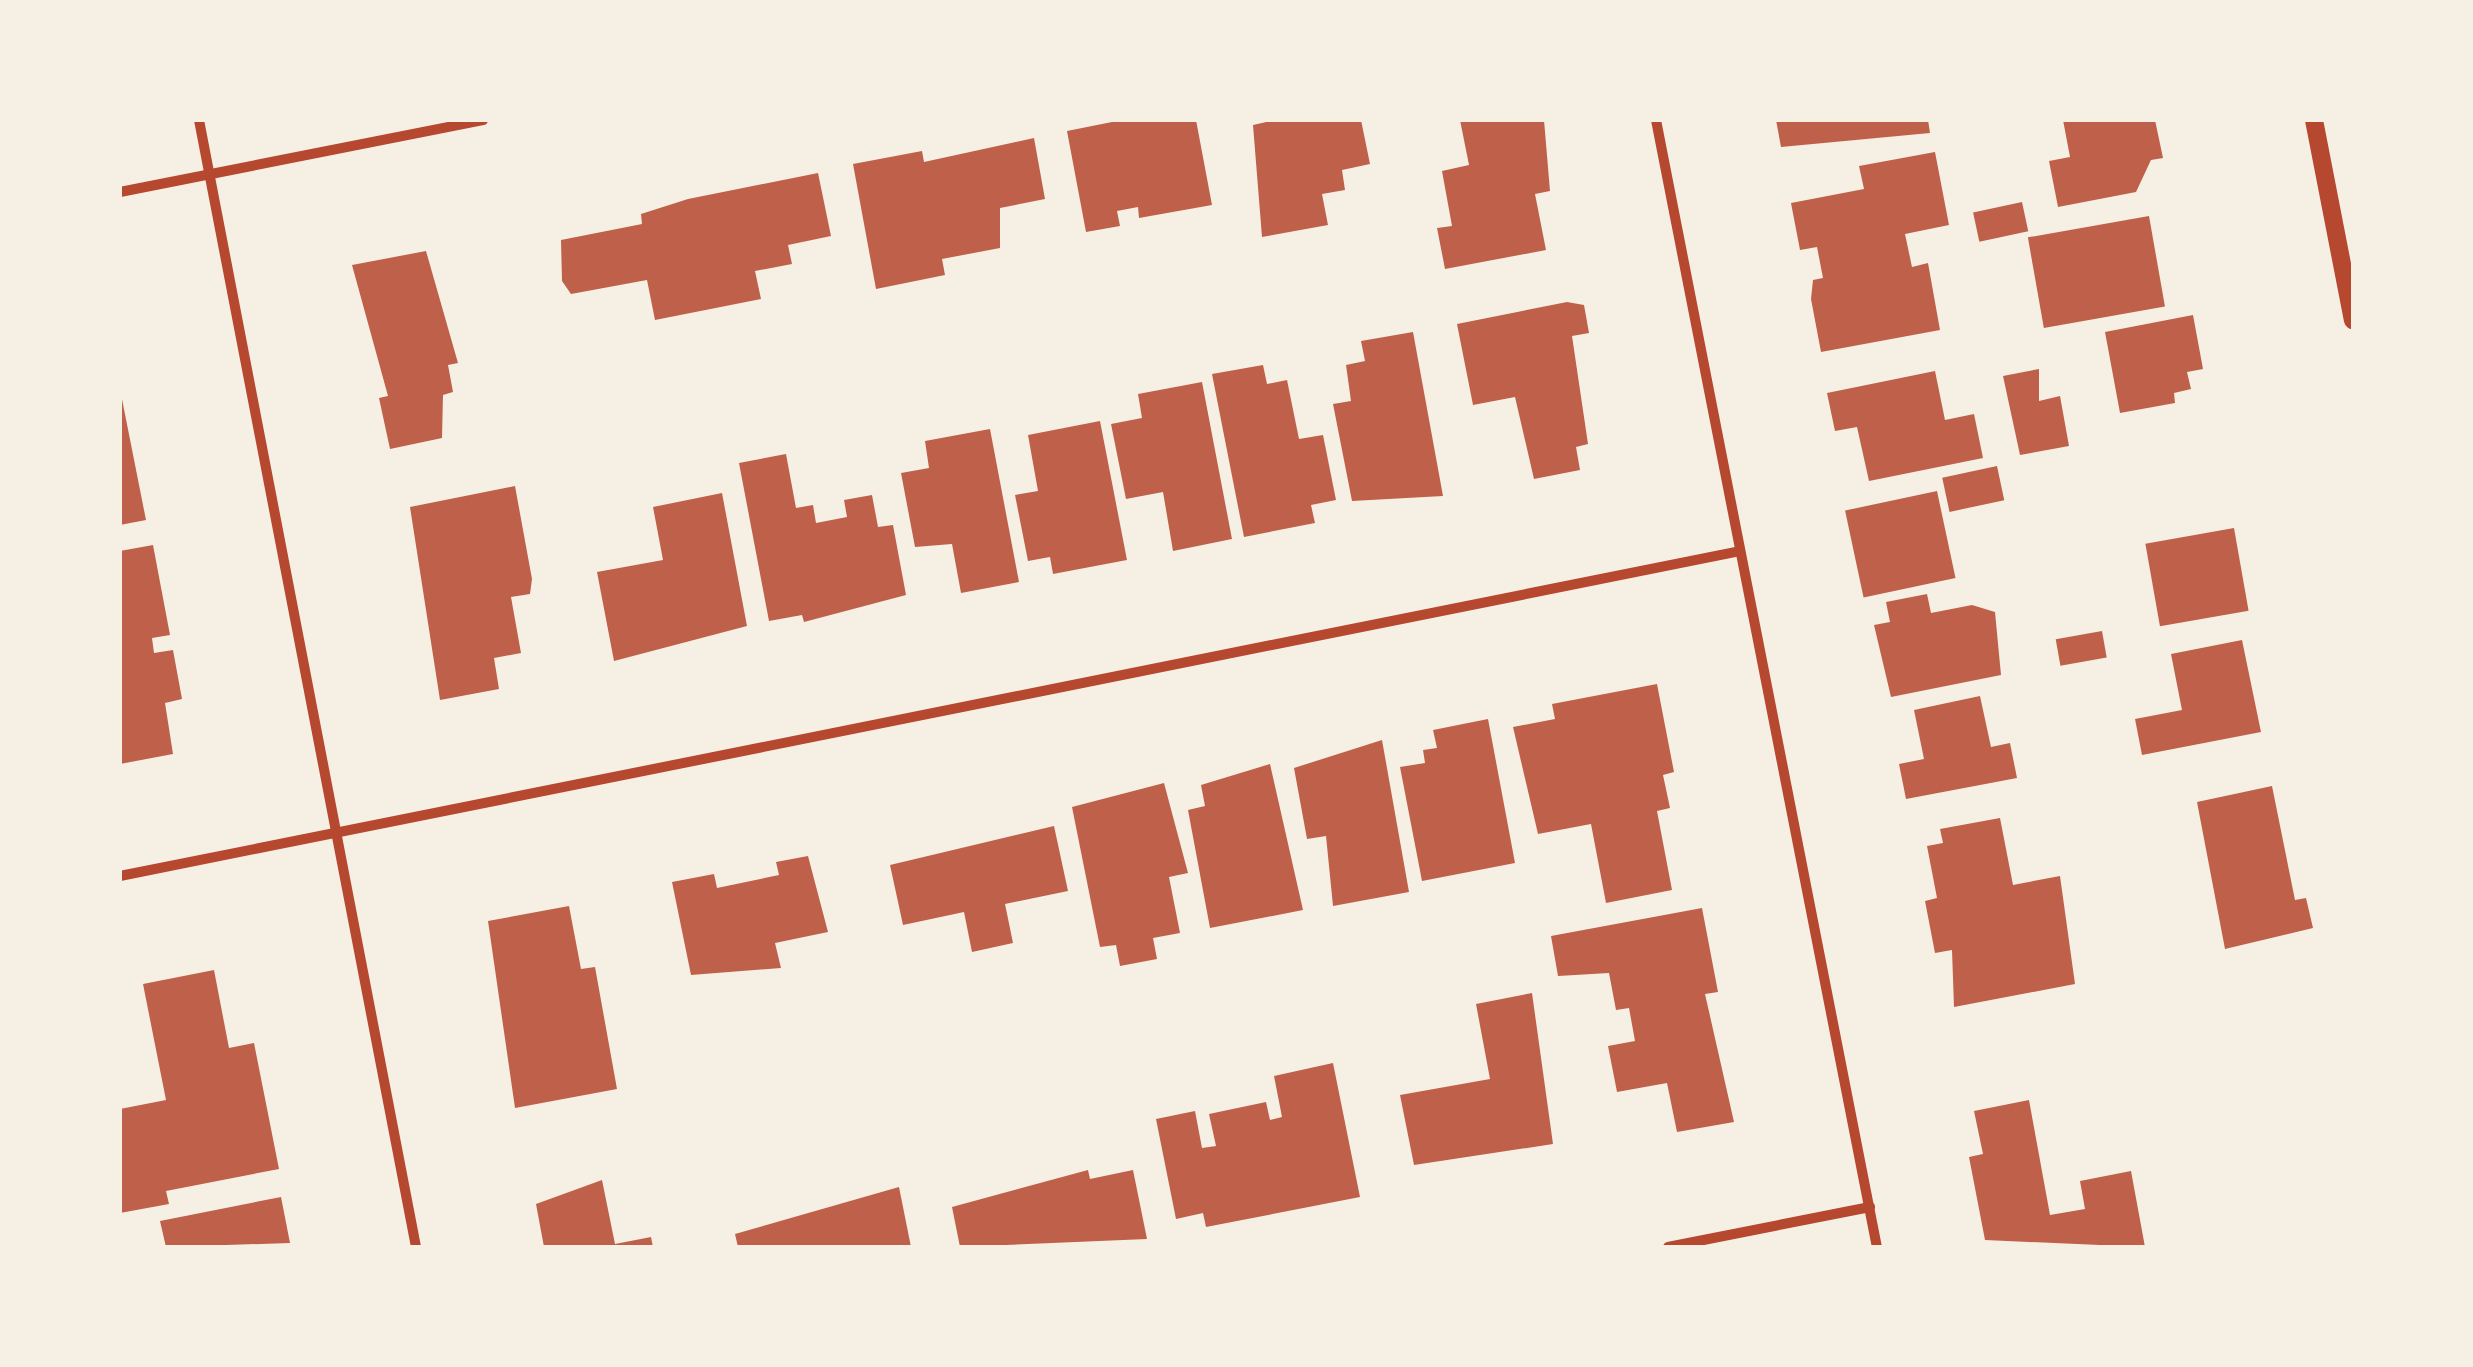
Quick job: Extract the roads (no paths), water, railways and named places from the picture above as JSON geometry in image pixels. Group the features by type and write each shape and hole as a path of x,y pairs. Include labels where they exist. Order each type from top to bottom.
{"street":[{"path":"199,120 416,1247"},
{"path":"120,192 483,120"},
{"path":"1656,120 1877,1247"},
{"path":"2314,120 2353,320"},
{"path":"120,876 1740,551"},
{"path":"1668,1247 1870,1207"}]}
